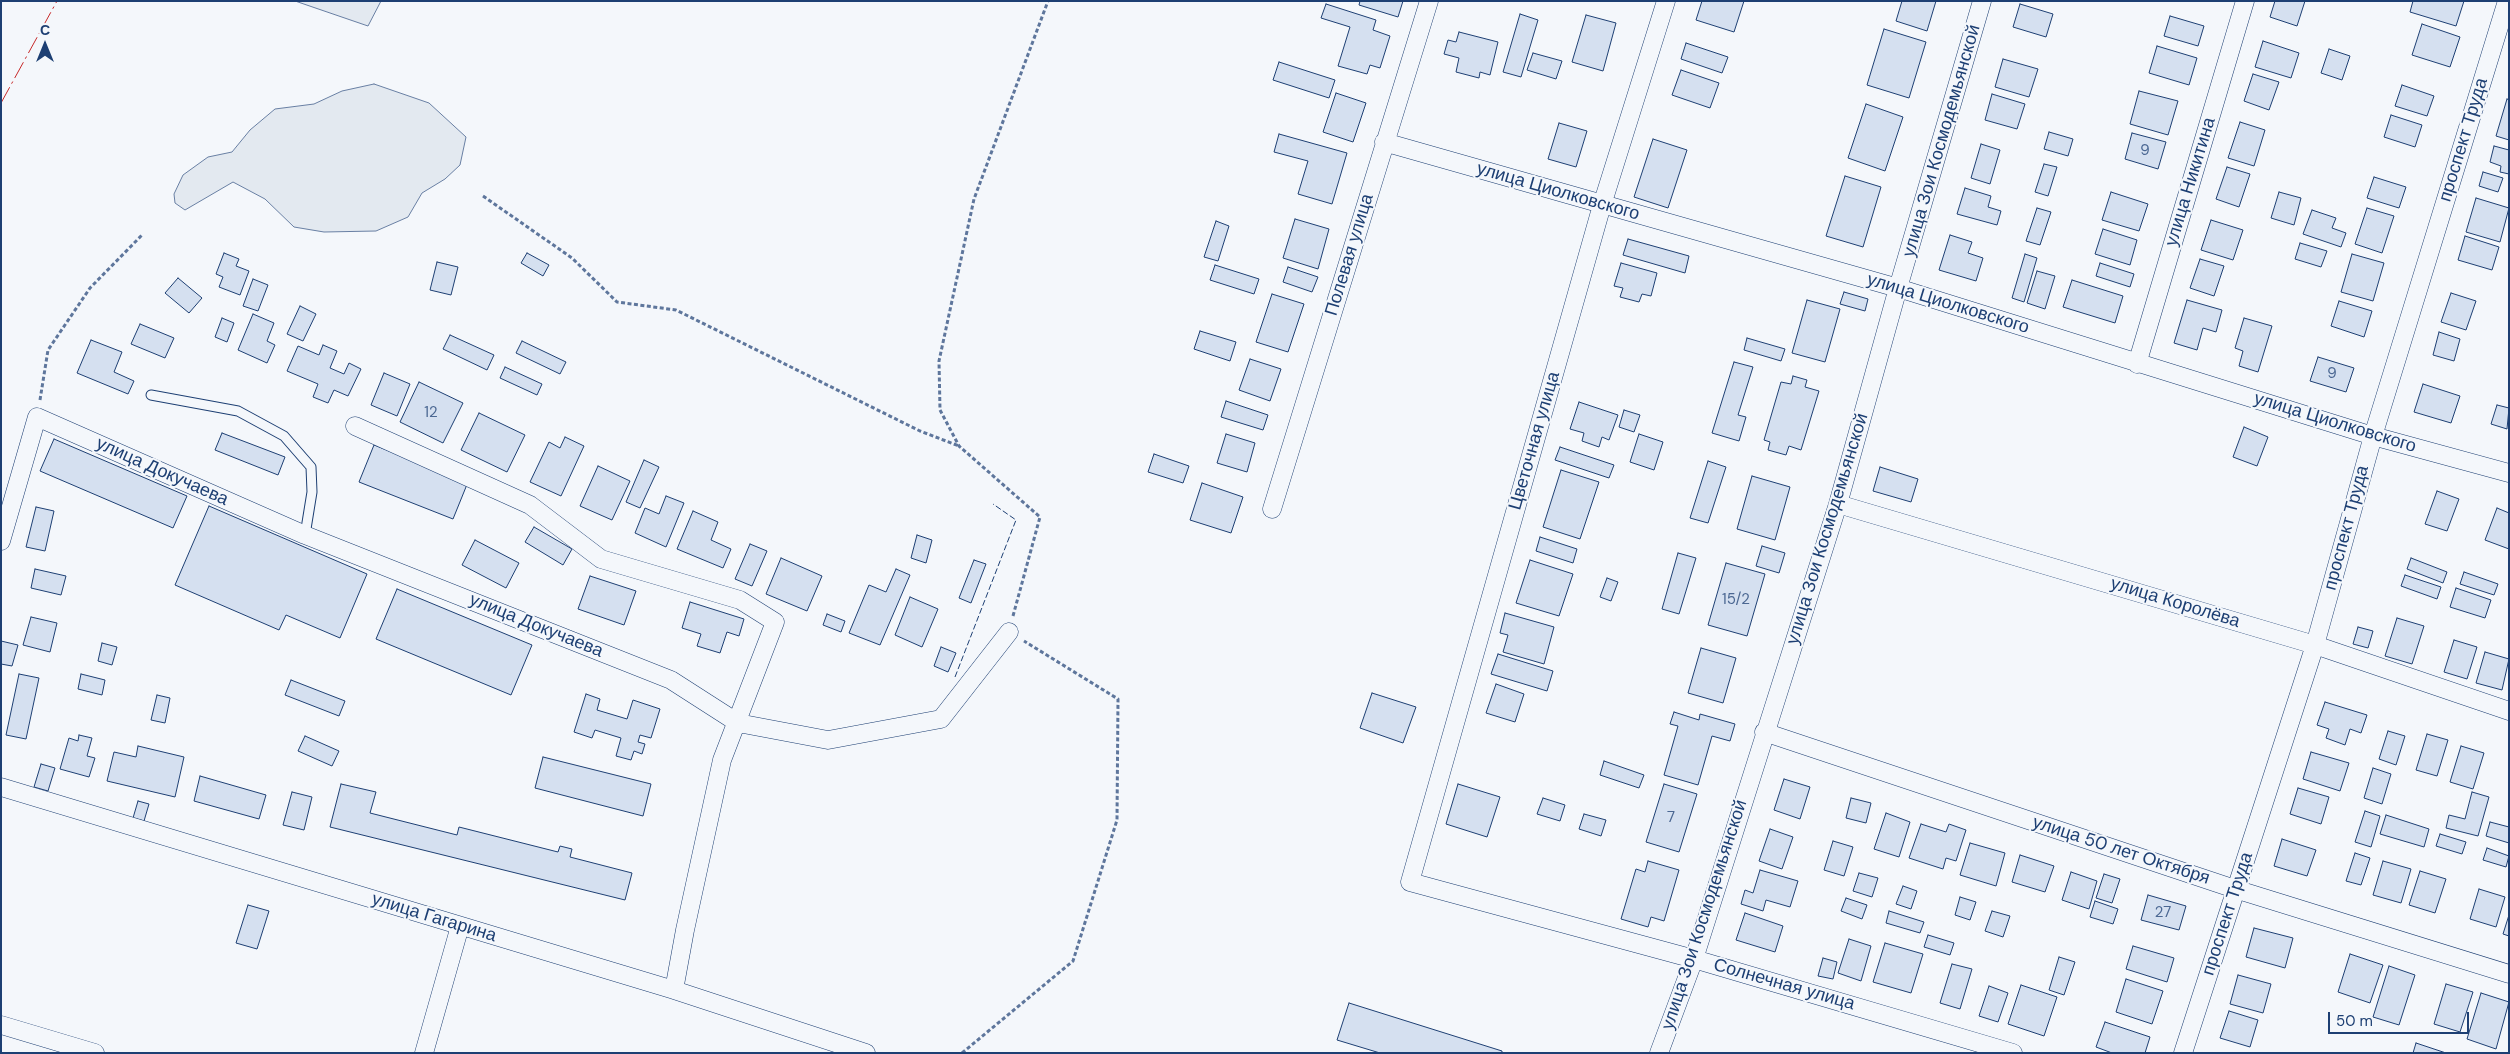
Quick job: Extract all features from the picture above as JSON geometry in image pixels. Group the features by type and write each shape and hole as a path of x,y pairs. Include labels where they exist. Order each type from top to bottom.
{"street":[{"name":"Полевая улица","path":"1272,510 1429,1"},
{"name":"Цветочная улица","path":"1410,882 1602,205 1666,1"},
{"name":"улица Зои Космодемьянской","path":"1659,1053 1694,959 1764,732 1838,504 1898,288 1982,1"},
{"name":"улица Никитина","path":"2137,364 2245,1"},
{"name":"проспект Труда","path":"2184,1053 2235,889 2315,646 2373,436 2507,1"},
{"name":"улица Циолковского","path":"1384,142 1898,288 2373,436 2509,473"},
{"name":"улица Докучаева","path":"36,418 305,535 671,680 738,723 828,740 941,719 1009,632"},
{"path":"1,542 36,418"},
{"path":"356,426 530,505 602,559 740,600 775,622 738,723 722,760 674,990"},
{"name":"улица Королёва","path":"1838,504 2315,646 2509,711"},
{"name":"улица 50 лет Октября","path":"1764,732 2235,889 2509,974"},
{"name":"улица Гагарина","path":"1,787 674,990 866,1053"},
{"name":"Солнечная улица","path":"1410,882 1694,959 2013,1053"},
{"path":"424,1053 460,926"},
{"path":"1,1025 95,1053"}],"lane":[{"path":"151,395 238,412 284,436 311,467 312,492 305,535"}],"path":[{"path":"959,446 940,410 940,361 974,199 1048,1"},
{"path":"483,196 572,258 617,302 676,310 920,431 959,446 1040,517 1009,632 1118,699 1117,820 1073,961 962,1053"},
{"path":"36,418 48,350 90,288 142,235"}],"shaded area":[{"path":"295,1 381,1 368,26"},
{"path":"374,84 429,103 466,137 460,165 445,179 422,193 408,217 376,231 324,232 294,227 265,199 233,182 185,210 175,203 174,194 183,175 208,157 232,152 250,130 275,109 314,104 342,91"}],"building":[{"path":"1360,1 1403,1 1398,17 1359,5"},
{"path":"1702,1 1744,1 1734,32 1696,20"},
{"path":"1902,1 1936,1 1927,31 1896,21"},
{"path":"2275,1 2305,1 2297,26 2270,17"},
{"path":"2413,1 2464,1 2456,26 2410,12"},
{"path":"1326,4 1376,20 1373,30 1390,36 1380,68 1370,65 1367,74 1338,66 1350,27 1321,18"},
{"path":"2020,4 2053,14 2046,37 2013,27"},
{"path":"1520,14 1538,20 1521,77 1503,72"},
{"path":"1586,15 1616,23 1603,71 1572,62"},
{"path":"2170,16 2204,26 2198,46 2164,36"},
{"path":"2422,24 2460,37 2450,67 2412,55"},
{"path":"1884,29 1926,42 1909,98 1867,85"},
{"path":"1459,32 1498,42 1490,75 1480,72 1479,78 1456,72 1459,58 1444,54 1448,40 1456,42"},
{"path":"2263,41 2299,53 2291,78 2255,67"},
{"path":"1686,43 1728,57 1722,73 1681,59"},
{"path":"2157,46 2197,58 2189,85 2149,73"},
{"path":"2329,49 2350,56 2342,80 2321,73"},
{"path":"1533,53 1562,61 1556,79 1527,70"},
{"path":"2003,59 2038,69 2029,97 1995,87"},
{"path":"1279,62 1335,80 1329,98 1273,80"},
{"path":"1681,70 1719,83 1710,108 1672,95"},
{"path":"2253,74 2279,82 2269,110 2244,101"},
{"path":"2402,85 2434,96 2427,116 2395,106"},
{"path":"2139,91 2178,101 2168,135 2130,124"},
{"path":"1336,93 1366,103 1353,142 1323,132"},
{"path":"1992,94 2025,104 2017,129 1985,120"},
{"path":"2507,99 2509,100 2509,140 2496,136"},
{"path":"1866,104 1903,117 1885,171 1848,158"},
{"path":"2391,115 2422,125 2415,147 2384,137"},
{"path":"2240,122 2265,130 2254,166 2228,158"},
{"path":"1559,123 1587,131 1576,167 1548,159"},
{"path":"2049,132 2073,139 2068,156 2044,149"},
{"path":"2132,133 2166,142 2158,169 2125,159"},
{"path":"1279,134 1347,153 1332,204 1298,194 1308,161 1274,152"},
{"path":"1653,139 1687,150 1668,208 1634,197"},
{"path":"1981,144 2000,150 1990,184 1971,178"},
{"path":"2494,146 2509,150 2509,174 2500,172 2501,166 2490,162"},
{"path":"2044,164 2057,167 2048,196 2035,192"},
{"path":"2227,167 2250,174 2239,207 2216,199"},
{"path":"2483,172 2503,178 2498,192 2479,186"},
{"path":"1845,176 1881,187 1863,247 1826,236"},
{"path":"2374,177 2406,187 2399,208 2367,198"},
{"path":"1965,188 1991,196 1988,207 2001,211 1997,225 1957,214"},
{"path":"2111,192 2148,204 2139,231 2102,220"},
{"path":"2279,192 2301,198 2294,225 2271,218"},
{"path":"2476,198 2509,208 2500,242 2466,232"},
{"path":"2037,208 2051,212 2040,245 2026,241"},
{"path":"2367,208 2394,216 2382,253 2355,244"},
{"path":"2312,210 2336,218 2332,228 2346,233 2341,247 2303,234"},
{"path":"1295,219 1329,229 1318,269 1283,258"},
{"path":"2211,220 2243,230 2233,260 2201,250"},
{"path":"1216,221 1229,226 1218,261 1204,257"},
{"path":"2103,229 2137,240 2130,265 2095,254"},
{"path":"1950,235 1972,242 1968,253 1983,258 1976,281 1939,270"},
{"path":"2465,236 2499,247 2492,270 2458,260"},
{"path":"1628,239 1689,256 1685,273 1623,255"},
{"path":"2300,243 2327,251 2321,267 2295,259"},
{"path":"224,253 239,259 236,266 249,271 240,295 219,287 223,277 216,274"},
{"path":"527,253 549,265 543,276 521,263"},
{"path":"2025,254 2037,258 2024,302 2012,298"},
{"path":"2352,254 2384,263 2373,301 2341,292"},
{"path":"2200,259 2224,266 2214,296 2190,288"},
{"path":"437,262 458,267 451,295 430,290"},
{"path":"1621,263 1657,273 1651,296 1642,294 1639,302 1620,297 1623,288 1614,286"},
{"path":"2100,263 2134,274 2130,287 2096,276"},
{"path":"1215,265 1259,279 1254,294 1210,280"},
{"path":"1288,267 1318,277 1312,292 1283,282"},
{"path":"2037,271 2055,276 2045,309 2027,303"},
{"path":"178,278 202,298 189,313 165,293"},
{"path":"253,279 268,285 258,311 243,306"},
{"path":"2072,280 2123,296 2115,323 2063,307"},
{"path":"1844,292 1868,299 1865,311 1840,304"},
{"path":"2451,293 2476,301 2466,330 2441,322"},
{"path":"1272,294 1304,304 1288,352 1256,342"},
{"path":"1807,300 1840,309 1825,362 1792,353"},
{"path":"2187,300 2222,310 2216,332 2203,328 2197,350 2174,343"},
{"path":"2339,301 2372,311 2364,337 2331,326"},
{"path":"300,306 316,314 303,341 287,334"},
{"path":"253,314 274,323 267,341 275,345 267,363 238,350"},
{"path":"222,318 234,323 227,342 215,337"},
{"path":"2244,318 2272,326 2258,372 2239,366 2243,351 2235,348"},
{"path":"140,324 174,338 165,358 131,344"},
{"path":"1200,331 1236,342 1230,361 1194,349"},
{"path":"2439,332 2460,339 2454,361 2433,355"},
{"path":"450,335 494,355 487,370 443,349"},
{"path":"1747,338 1785,349 1781,361 1744,350"},
{"path":"91,340 122,352 114,372 134,381 128,394 77,373"},
{"path":"522,341 566,362 560,374 516,353"},
{"path":"323,345 337,351 330,368 344,374 349,363 361,369 348,396 334,390 328,403 313,397 318,384 287,371 298,346 319,355"},
{"path":"2318,357 2354,368 2346,392 2310,381"},
{"path":"1250,359 1281,369 1270,401 1239,390"},
{"path":"1734,362 1753,367 1738,415 1746,417 1739,441 1712,433"},
{"path":"505,367 542,384 537,395 500,378"},
{"path":"384,373 410,384 397,416 371,405"},
{"path":"1793,376 1807,380 1805,387 1819,391 1801,450 1789,446 1786,455 1768,450 1770,442 1764,440 1781,382 1791,384"},
{"path":"419,382 463,403 443,443 400,422"},
{"path":"2423,384 2460,396 2451,423 2414,412"},
{"path":"1226,401 1268,415 1263,430 1221,417"},
{"path":"1579,402 1618,415 1609,440 1602,437 1599,447 1582,441 1584,433 1570,429"},
{"path":"2497,405 2509,408 2507,429 2491,424"},
{"path":"1624,410 1640,415 1634,432 1619,427"},
{"path":"479,413 525,435 507,472 461,450"},
{"path":"2244,427 2268,437 2257,466 2233,457"},
{"path":"222,433 285,457 278,475 215,450"},
{"path":"1226,434 1255,443 1247,472 1217,463"},
{"path":"1639,434 1663,442 1654,470 1630,462"},
{"path":"565,437 584,446 561,496 530,482 549,442 560,448"},
{"path":"54,439 187,496 173,528 40,471"},
{"path":"374,445 468,482 453,519 359,482"},
{"path":"1560,447 1614,465 1609,478 1555,460"},
{"path":"1154,454 1189,466 1183,483 1148,472"},
{"path":"644,460 659,467 640,508 626,502"},
{"path":"1708,461 1726,467 1708,523 1690,518"},
{"path":"598,466 630,481 612,520 580,506"},
{"path":"1880,467 1918,479 1911,502 1873,491"},
{"path":"1561,470 1599,482 1580,539 1543,527"},
{"path":"1752,476 1790,487 1775,540 1737,529"},
{"path":"1202,483 1243,497 1231,533 1190,520"},
{"path":"2437,491 2459,499 2447,531 2425,524"},
{"path":"666,496 684,503 666,547 635,533 645,508 659,514"},
{"path":"209,506 367,574 340,638 286,615 279,630 175,585"},
{"path":"36,507 54,511 45,551 26,547"},
{"path":"2497,508 2509,513 2509,549 2485,540"},
{"path":"693,511 718,522 711,540 731,549 723,568 677,549"},
{"path":"534,527 572,549 563,565 525,542"},
{"path":"917,535 932,540 926,563 911,558"},
{"path":"1540,537 1577,549 1573,563 1536,551"},
{"path":"475,540 519,563 506,588 462,565"},
{"path":"750,544 767,551 752,586 735,579"},
{"path":"1762,546 1785,553 1779,573 1756,566"},
{"path":"1678,553 1696,558 1679,614 1662,609"},
{"path":"781,558 822,576 807,611 766,594"},
{"path":"2411,558 2447,572 2443,583 2407,569"},
{"path":"974,560 986,564 971,603 959,598"},
{"path":"1530,560 1573,574 1559,616 1516,603"},
{"path":"1726,563 1765,574 1747,636 1708,625"},
{"path":"35,569 66,576 61,595 31,588"},
{"path":"896,569 910,575 880,645 849,633 869,585 886,592"},
{"path":"2464,572 2498,584 2494,595 2460,584"},
{"path":"2405,575 2441,587 2437,599 2401,586"},
{"path":"590,576 636,591 624,625 578,609"},
{"path":"1607,578 1618,582 1611,601 1600,597"},
{"path":"2456,588 2491,600 2485,618 2450,607"},
{"path":"397,589 532,645 511,695 376,639"},
{"path":"910,597 938,609 922,647 895,635"},
{"path":"690,602 744,619 739,636 727,632 720,653 697,646 701,634 682,628"},
{"path":"1505,613 1554,627 1544,664 1503,652 1508,635 1500,633"},
{"path":"827,614 845,621 841,632 823,625"},
{"path":"31,617 57,623 50,652 23,645"},
{"path":"2397,618 2424,626 2412,664 2385,656"},
{"path":"2358,627 2373,631 2368,648 2353,644"},
{"path":"2454,640 2477,647 2467,679 2444,672"},
{"path":"1,641 18,645 12,666 1,664"},
{"path":"102,643 117,647 112,665 98,661"},
{"path":"941,647 956,653 948,672 934,666"},
{"path":"1701,648 1736,658 1723,703 1688,693"},
{"path":"2485,652 2509,659 2502,690 2476,683"},
{"path":"1498,654 1553,671 1547,691 1491,674"},
{"path":"19,674 39,678 26,739 6,735"},
{"path":"81,674 105,680 102,695 78,689"},
{"path":"291,680 345,701 339,716 285,695"},
{"path":"1496,684 1524,694 1515,722 1486,713"},
{"path":"1372,693 1416,707 1403,743 1360,728"},
{"path":"586,694 600,699 597,710 627,719 633,700 660,709 651,738 640,735 638,742 645,744 642,754 634,751 631,760 616,756 621,738 595,730 592,738 574,732"},
{"path":"157,695 170,698 165,723 151,720"},
{"path":"2325,702 2367,715 2361,733 2350,729 2345,745 2326,738 2329,729 2317,725"},
{"path":"1674,712 1699,720 1700,714 1735,724 1730,741 1712,736 1698,785 1664,775 1678,726 1670,724"},
{"path":"2388,731 2405,736 2396,765 2379,759"},
{"path":"2427,734 2448,740 2437,776 2416,770"},
{"path":"79,735 92,738 87,756 95,758 89,777 60,769 69,738 78,741"},
{"path":"305,736 339,751 332,766 298,751"},
{"path":"138,746 184,757 175,797 107,781 114,752 136,757"},
{"path":"2461,746 2484,753 2473,789 2450,782"},
{"path":"2311,752 2349,763 2340,791 2303,779"},
{"path":"543,757 651,784 643,816 535,788"},
{"path":"1604,761 1644,775 1639,788 1600,775"},
{"path":"41,764 55,768 48,791 34,787"},
{"path":"2373,768 2391,774 2382,804 2364,798"},
{"path":"200,776 266,795 259,819 194,801"},
{"path":"1784,779 1810,787 1800,819 1774,810"},
{"path":"341,784 376,792 370,813 457,835 459,827 558,852 560,846 572,849 570,857 632,873 625,900 330,827"},
{"path":"1458,784 1500,797 1487,837 1446,824"},
{"path":"1664,784 1697,794 1679,852 1646,842"},
{"path":"2298,788 2329,797 2321,824 2290,814"},
{"path":"292,792 312,797 304,830 283,825"},
{"path":"2472,792 2489,797 2478,836 2446,828 2449,815 2465,819"},
{"path":"1543,798 1565,805 1560,821 1537,814"},
{"path":"1851,798 1871,803 1866,823 1846,818"},
{"path":"138,801 149,804 144,821 133,818"},
{"path":"2365,811 2380,816 2371,847 2355,842"},
{"path":"1886,813 1910,822 1899,857 1874,849"},
{"path":"1584,814 1606,820 1601,836 1579,829"},
{"path":"2386,815 2429,829 2424,847 2380,834"},
{"path":"2490,822 2509,827 2509,843 2486,836"},
{"path":"1921,824 1946,832 1949,824 1966,830 1956,861 1946,858 1943,869 1909,858"},
{"path":"1770,829 1793,837 1782,869 1759,861"},
{"path":"2440,834 2466,842 2462,854 2436,846"},
{"path":"2282,839 2316,850 2307,876 2274,866"},
{"path":"1833,841 1853,847 1844,876 1824,870"},
{"path":"1970,843 2005,853 1996,886 1960,875"},
{"path":"2487,848 2509,856 2506,867 2483,860"},
{"path":"2355,853 2370,858 2361,885 2346,881"},
{"path":"2020,855 2054,866 2045,892 2012,882"},
{"path":"1648,861 1679,870 1664,921 1651,917 1648,927 1621,919 1636,869 1645,872"},
{"path":"2383,861 2411,869 2401,903 2373,895"},
{"path":"1760,870 1798,881 1790,907 1766,900 1763,911 1741,904 1745,890 1753,893"},
{"path":"2420,871 2446,879 2435,913 2409,905"},
{"path":"2071,872 2097,881 2089,909 2062,900"},
{"path":"1859,873 1878,878 1872,897 1853,891"},
{"path":"2104,874 2120,879 2112,903 2096,898"},
{"path":"1903,886 1917,891 1911,909 1896,904"},
{"path":"2479,889 2505,897 2496,927 2470,919"},
{"path":"2148,895 2186,906 2179,930 2141,920"},
{"path":"1960,897 1976,902 1970,920 1955,915"},
{"path":"1846,898 1867,905 1862,919 1841,911"},
{"path":"2095,901 2118,909 2113,924 2090,917"},
{"path":"248,905 269,911 257,949 236,943"},
{"path":"1889,911 1924,922 1920,933 1886,923"},
{"path":"1992,911 2010,916 2003,937 1985,931"},
{"path":"1745,913 1783,926 1775,952 1736,940"},
{"path":"2509,915 2509,936 2503,934"},
{"path":"2254,928 2293,938 2285,968 2246,957"},
{"path":"1928,935 1954,943 1950,955 1924,947"},
{"path":"1849,939 1871,946 1861,981 1838,973"},
{"path":"1885,943 1923,954 1911,993 1873,982"},
{"path":"2133,946 2174,958 2167,982 2126,969"},
{"path":"2350,954 2383,965 2370,1003 2338,992"},
{"path":"2059,957 2075,962 2064,995 2049,990"},
{"path":"1823,958 1837,962 1833,979 1818,976"},
{"path":"1952,964 1972,969 1960,1009 1940,1003"},
{"path":"2389,966 2415,975 2399,1025 2373,1017"},
{"path":"2238,975 2271,984 2263,1013 2230,1004"},
{"path":"2126,979 2163,991 2152,1024 2116,1012"},
{"path":"2446,984 2473,992 2460,1032 2434,1024"},
{"path":"2021,985 2057,997 2044,1036 2008,1024"},
{"path":"1989,986 2008,993 1998,1022 1979,1016"},
{"path":"2481,993 2509,1002 2496,1049 2467,1039"},
{"path":"1349,1003 1502,1051 1502,1053 1380,1053 1337,1040"},
{"path":"2229,1011 2258,1020 2250,1047 2220,1038"},
{"path":"2105,1022 2150,1037 2145,1053 2112,1053 2096,1047"},
{"path":"2416,1043 2446,1053 2413,1053"}],"fence":[{"path":"955,677 1016,520 993,504"}],"power":[{"path":"1,103 57,1"}]}
